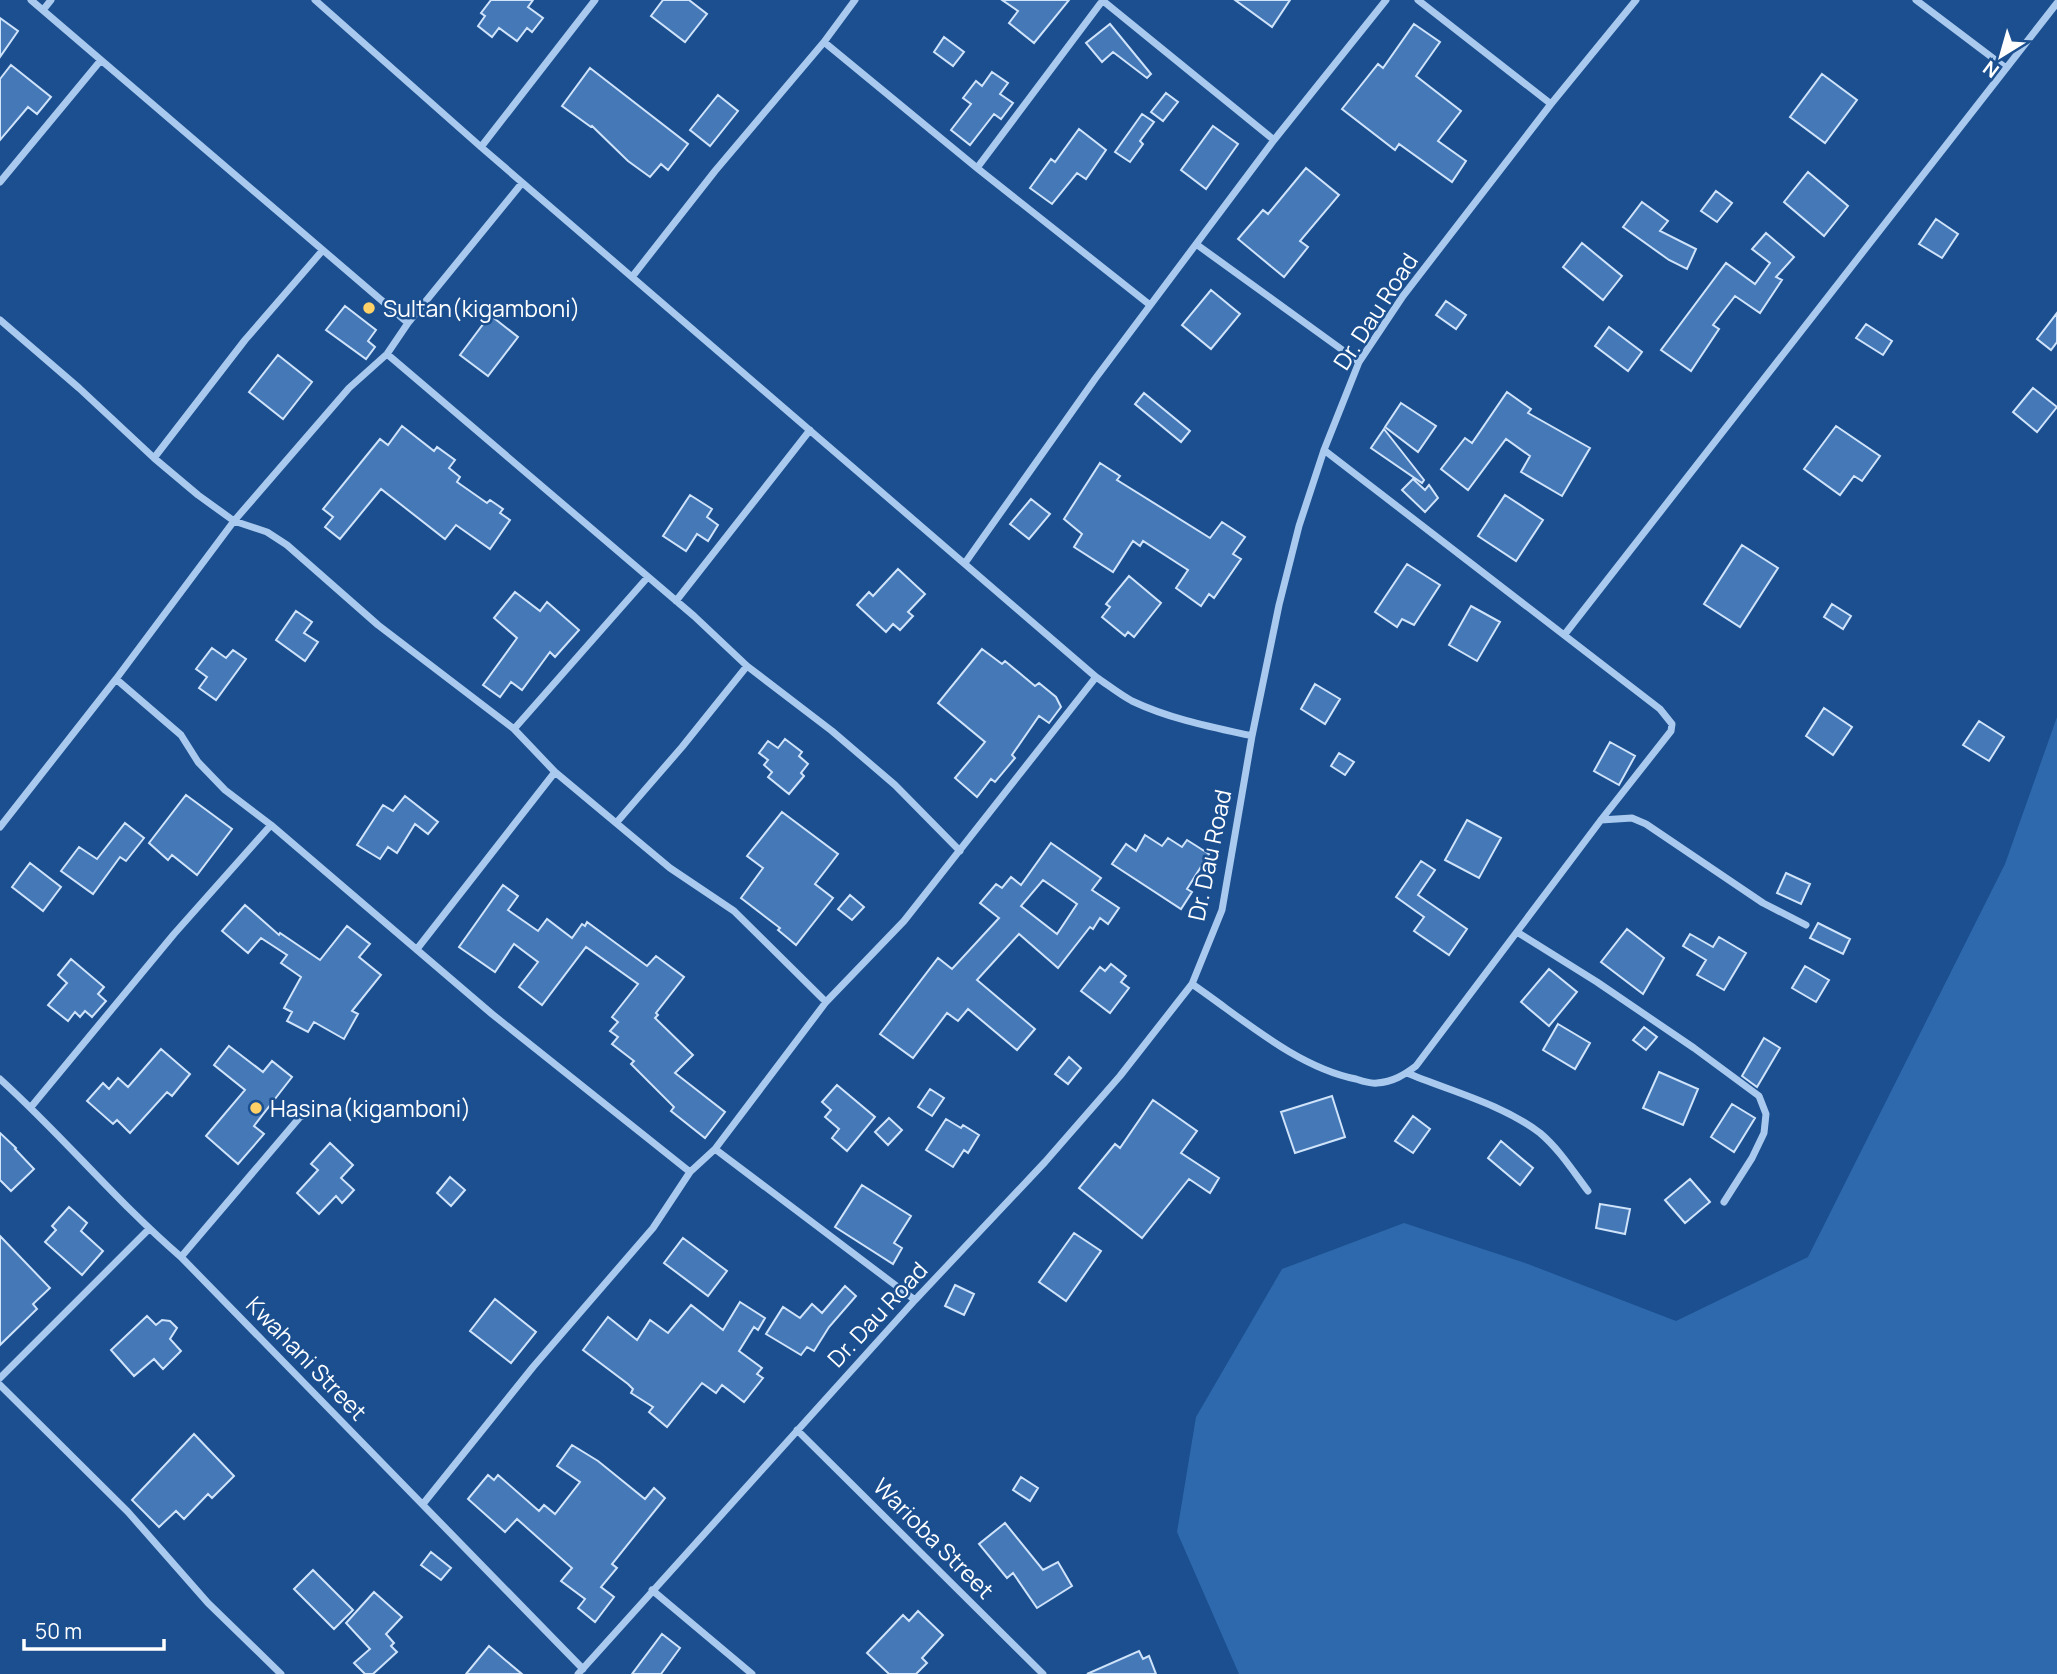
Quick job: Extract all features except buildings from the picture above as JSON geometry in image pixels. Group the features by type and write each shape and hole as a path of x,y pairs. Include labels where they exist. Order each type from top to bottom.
{"street":[{"path":"31,0 408,323"},
{"path":"43,10 51,0"},
{"path":"481,148 596,0"},
{"path":"632,277 715,171 824,42 855,0"},
{"path":"977,167 1103,0 1274,141"},
{"path":"965,564 1150,304 1386,0"},
{"path":"1418,0 1551,104"},
{"name":"Dr. Dau Road","path":"581,1671 1120,1076 1192,984 1222,910 1252,736 1282,592 1299,526 1324,450 1359,362 1403,296 1551,104 1636,0"},
{"path":"1916,0 2006,68"},
{"path":"320,1 481,148 1096,677 1129,699 1158,712 1203,726 1252,736"},
{"path":"1564,634 2057,3"},
{"path":"824,42 1150,304"},
{"path":"0,182 101,60"},
{"path":"0,827 116,679 234,521 349,388 387,354 408,323 522,183"},
{"path":"1196,244 1359,362"},
{"path":"154,458 245,340 321,251"},
{"path":"0,320 198,495 234,521 267,532 287,545 378,625 514,729 555,772 670,868 734,911 826,1002"},
{"path":"387,354 676,601 747,666 832,730 895,785 960,851"},
{"path":"676,601 810,430"},
{"path":"1192,984 1289,1051 1317,1067 1345,1077 1376,1083 1400,1078 1416,1066 1671,731 1672,724 1660,709 1324,450"},
{"path":"514,729 647,578"},
{"path":"617,822 747,666"},
{"path":"423,1504 533,1367 653,1228 690,1172 715,1149 826,1002 904,921 1096,677"},
{"path":"116,679 181,735 198,762 225,790 271,825 492,1014 690,1172"},
{"path":"416,949 555,772"},
{"path":"1601,820 1632,818 1646,824 1763,902 1806,925"},
{"path":"31,1107 174,934 271,825"},
{"path":"1517,932 1598,982 1759,1096 1766,1114 1764,1133 1752,1158 1724,1202"},
{"path":"1407,1073 1489,1105 1539,1133 1559,1153 1588,1191"},
{"name":"Kwahani Street","path":"0,1079 31,1107 149,1230 181,1257 423,1504 581,1671"},
{"path":"181,1257 300,1117 314,1110"},
{"path":"715,1149 915,1300"},
{"path":"0,1378 149,1230"},
{"path":"0,1385 128,1513 208,1603 281,1674"},
{"name":"Warioba Street","path":"797,1430 1043,1674"},
{"path":"652,1590 752,1674"},
{"path":"268,1674 275,1667"}],"shaded area":[{"path":"2057,717 2057,1674 1239,1674 1177,1532 1196,1417 1282,1269 1404,1223 1528,1264 1676,1321 1808,1257 2005,864"}],"place":[{"name":"Sultan(kigamboni)","path":"369,308"},
{"name":"Hasina(kigamboni)","path":"256,1108"}]}
